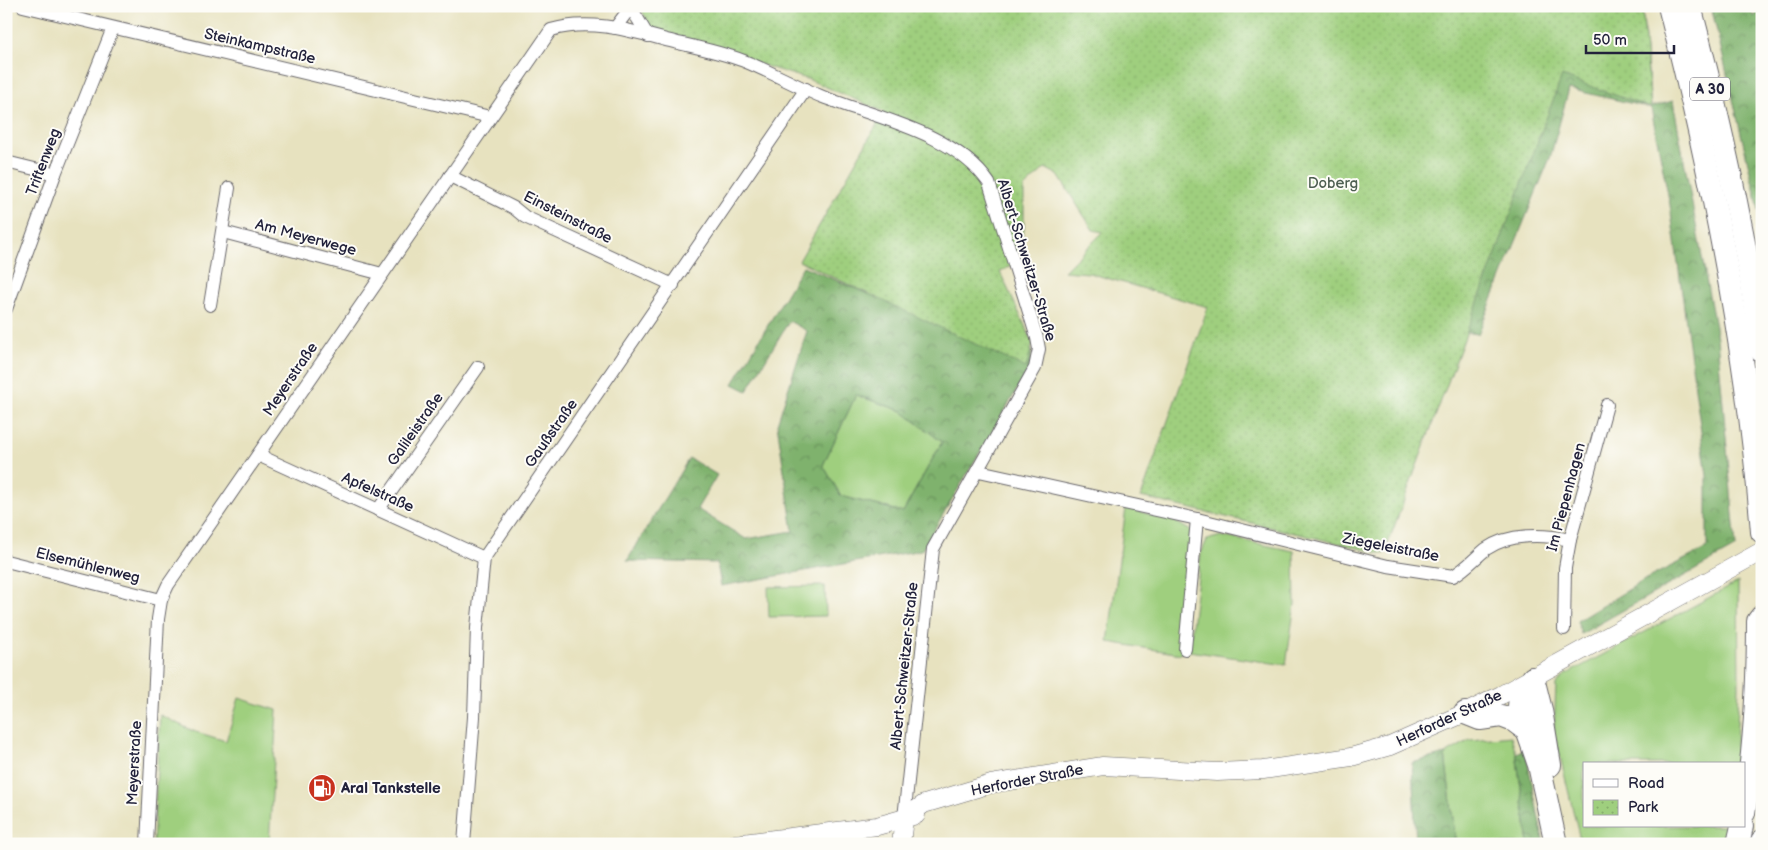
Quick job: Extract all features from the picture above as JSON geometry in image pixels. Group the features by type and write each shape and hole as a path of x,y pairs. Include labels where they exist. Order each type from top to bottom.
{"highway":[{"name":"A 30","path":"1669,6 1709,172 1723,245 1746,383 1762,532"},
{"name":"A 30","path":"1690,6 1730,173 1756,307 1762,352"},
{"path":"1730,173 1744,190 1762,259"},
{"path":"1746,801 1754,755 1758,697 1758,621 1762,616"},
{"path":"1533,678 1520,696 1519,707 1539,765 1556,844"},
{"path":"1533,678 1541,710 1564,844"},
{"path":"1465,714 1480,719 1500,716 1514,721 1526,730"},
{"path":"1738,844 1742,828"}],"main road":[{"name":"Herforder Straße","path":"735,844 877,826 1018,788 1126,768 1217,772 1263,770 1342,758 1383,749 1465,714 1762,551"},
{"path":"901,844 904,818"}],"street":[{"name":"Steinkampstraße","path":"23,6 49,9 113,28 490,117"},
{"path":"615,28 630,7 648,36"},
{"name":"Meyerstraße","path":"147,844 158,619 161,600 168,585 551,30 567,25 615,28 648,36"},
{"name":"Triftenweg","path":"6,310 55,174 113,28"},
{"name":"Albert-Schweitzer-Straße","path":"648,36 742,60 806,89 927,136 970,162 980,170 989,183 1038,338 1038,349 1035,368 979,471 933,549 904,818"},
{"name":"Gaußstraße","path":"464,844 474,717 477,628 484,558 806,89"},
{"path":"6,162 55,174"},
{"name":"Einsteinstraße","path":"450,176 514,208 525,217 673,285"},
{"path":"210,305 230,188"},
{"name":"Am Meyerwege","path":"223,232 382,274"},
{"name":"Galileistraße","path":"378,510 478,367"},
{"name":"Im Piepenhagen","path":"1564,629 1565,568 1570,540 1608,405"},
{"name":"Apfelstraße","path":"258,455 484,558"},
{"name":"Ziegeleistraße","path":"979,471 1196,519 1388,566 1453,576 1487,548 1503,541 1518,537 1570,540"},
{"path":"1185,649 1196,519"},
{"name":"Elsemühlenweg","path":"6,562 161,600"}],"green space":[{"name":"Doberg","path":"639,6 1642,6 1651,108 1562,76 1384,554 1141,497 1208,307 1089,273 1064,271 1103,232 1093,230 1058,175 1045,168 1024,188 1024,228 1018,262 1000,272 1033,343 1026,368 799,261 884,112 810,80 652,29"},
{"path":"1430,6 1642,6 1651,107 1673,101 1717,338 1736,547 1581,634 1577,621 1646,579 1707,548 1707,476 1670,205 1651,108 1569,89 1550,158 1478,334 1462,332"},
{"path":"1711,6 1749,6 1754,17 1762,6 1762,223"},
{"path":"803,266 868,294 1007,339 1032,350 1031,366 922,550 721,586 717,563 627,561 689,458 717,475 697,509 746,539 793,531 777,424 807,331 789,321 747,391 733,384","holes":["856,395 902,411 942,442 903,512 841,496 823,465"]},
{"path":"856,395 902,411 942,442 903,512 841,496 823,465"},
{"path":"1126,508 1174,521 1191,531 1181,654 1108,642"},
{"path":"1221,536 1294,551 1295,604 1286,665 1189,651 1201,553 1207,540"},
{"path":"1738,582 1739,687 1735,762 1583,762 1583,828 1725,828 1721,844 1581,844 1554,731 1556,685 1565,675"},
{"path":"825,586 826,616 769,617 768,587"},
{"path":"239,698 277,710 269,844 153,844 160,715 193,731 226,741"},
{"path":"1511,736 1516,753 1529,844 1456,844 1445,754 1470,740"},
{"path":"1525,749 1544,844 1529,844 1516,753"},
{"path":"1445,754 1456,844 1416,844 1412,763"}],"place":[{"name":"Aral Tankstelle","path":"322,788"}]}
